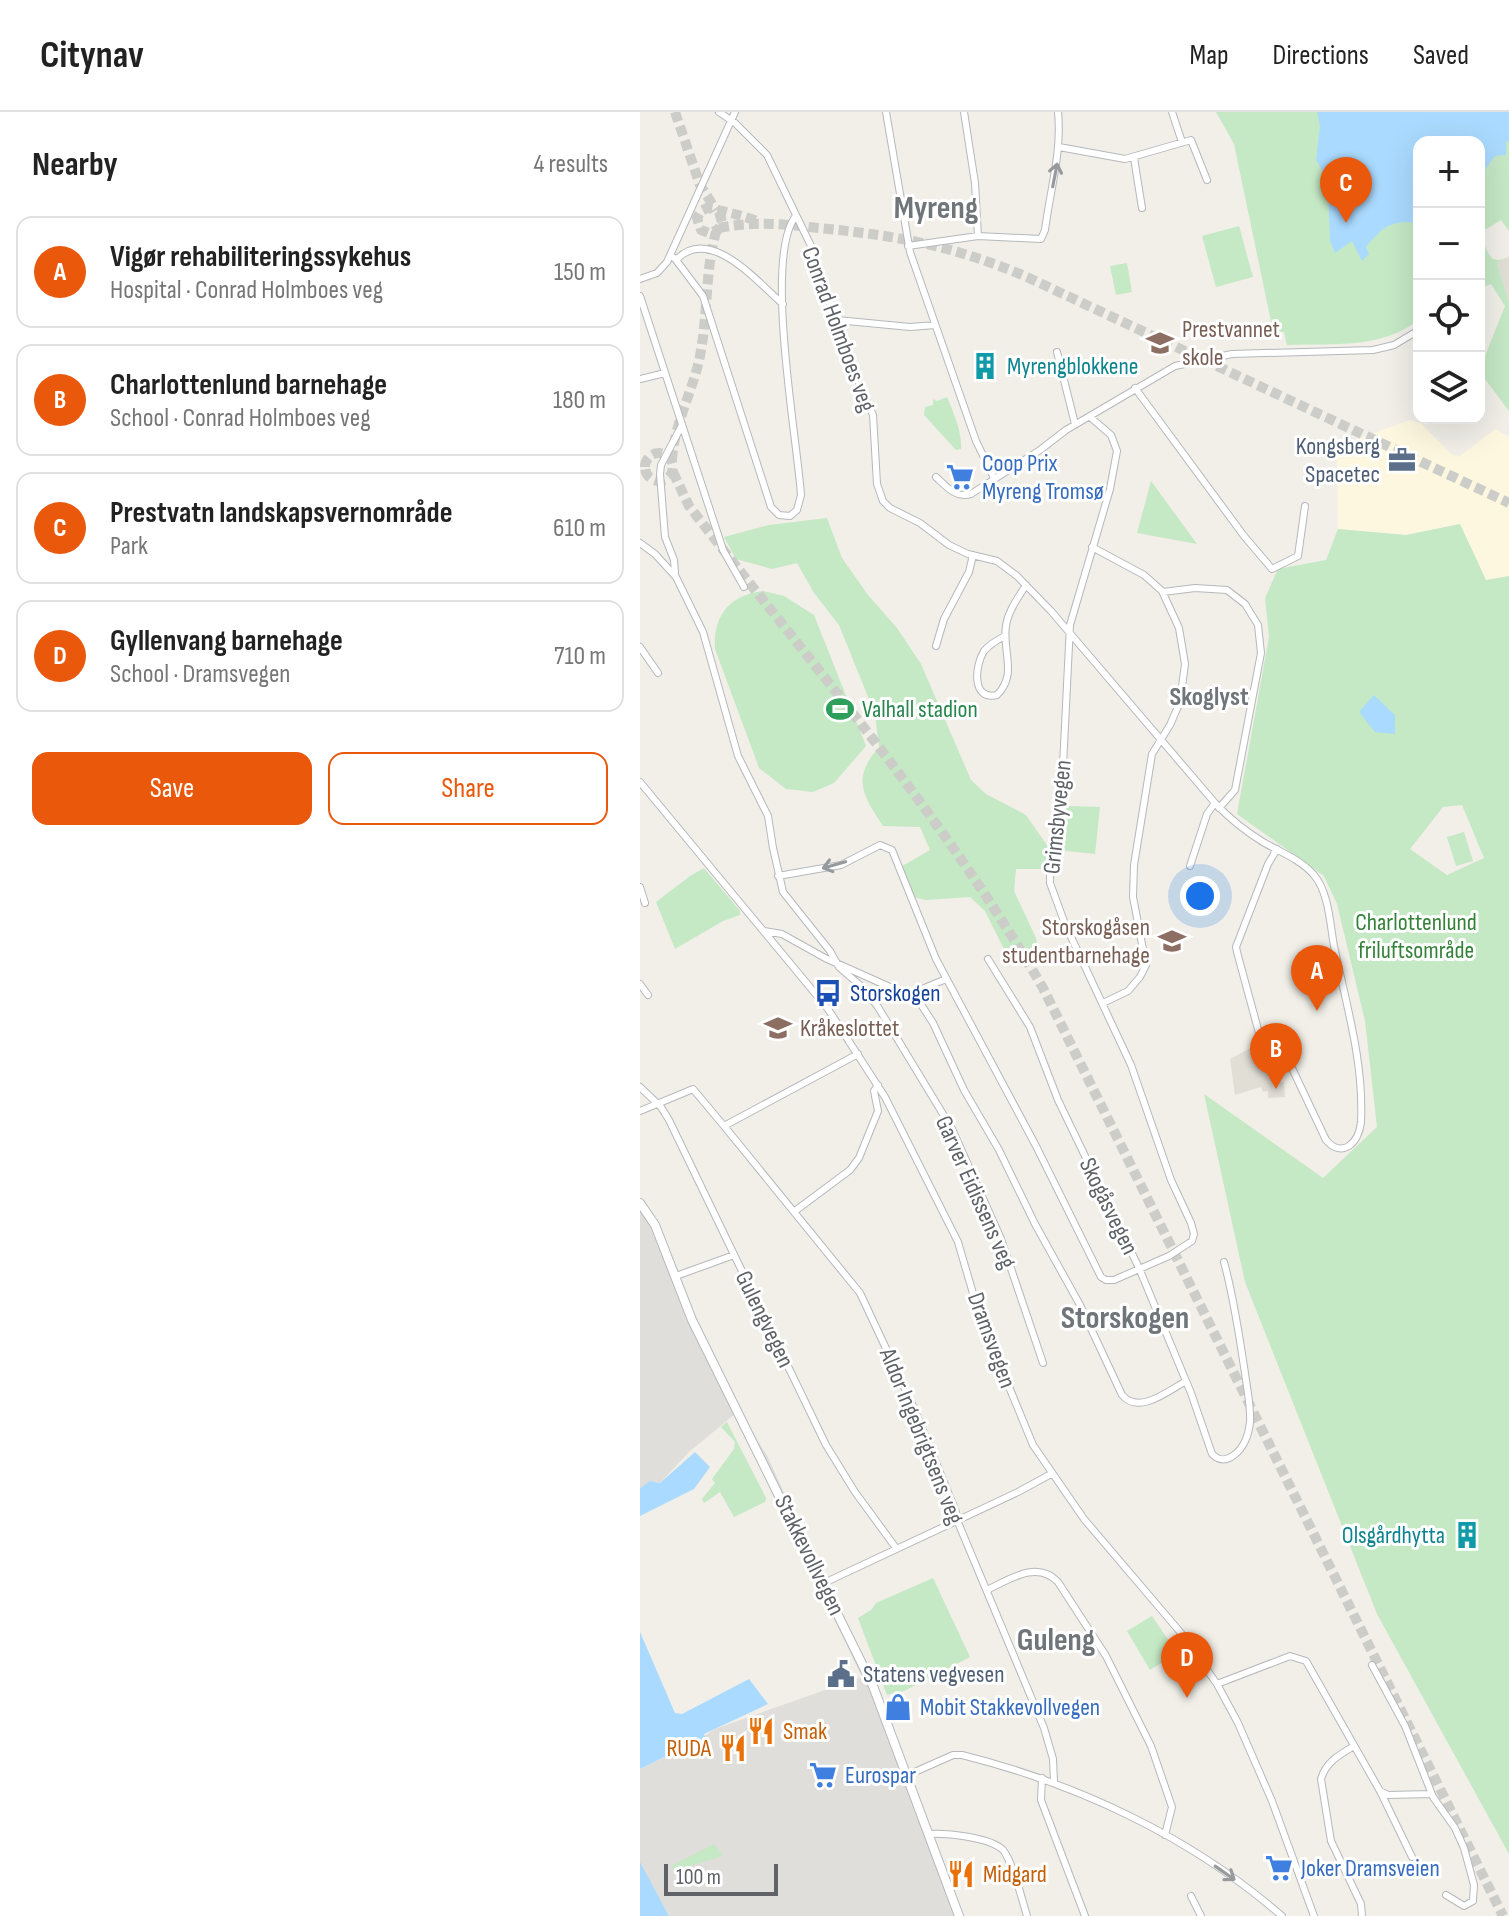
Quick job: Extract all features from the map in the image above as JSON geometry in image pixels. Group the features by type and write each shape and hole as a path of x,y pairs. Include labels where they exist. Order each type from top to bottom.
{"street":[{"name":"Conrad Holmboes veg","path":"719,112 732,120 767,155 815,256 848,358 873,415 877,484 883,501 949,545 997,561 1026,585 1217,805 1244,829 1277,849 1309,870 1323,891 1352,1019 1360,1083 1360,1126 1356,1139 1348,1148 1335,1148 1326,1140 1294,1070 1283,1054 1259,1033 1236,947 1268,864 1277,849"},
{"path":"674,257 735,112"},
{"path":"886,112 908,246 976,441 994,478"},
{"path":"964,112 976,188 978,236"},
{"path":"908,246 978,236 1042,238 1059,147 1058,112"},
{"path":"1172,112 1182,142"},
{"path":"1059,147 1113,158 1134,158 1191,140 1207,180"},
{"path":"1134,158 1142,208"},
{"path":"674,257 703,296 768,499 777,514 786,516 795,513 800,506 801,495 789,388 782,265 786,239 795,217"},
{"path":"640,279 657,273 674,257 686,252 713,249 735,262 783,304"},
{"path":"640,296 723,550 744,587"},
{"path":"837,320 910,327 935,325"},
{"path":"936,477 955,493 965,496 1163,371 1198,360 1249,352 1365,351 1394,345 1413,334"},
{"path":"1057,352 1075,424"},
{"path":"640,379 665,373"},
{"path":"1135,388 1244,536 1272,569 1298,556 1305,506"},
{"name":"Grimsbyvegen","path":"946,979 1036,1146 1101,1277 1114,1280 1187,1245 1193,1238 1193,1231 1171,1180 1131,1065 1060,912 1050,883 1050,857 1062,786 1074,605 1110,489 1117,451 1111,435 1090,417"},
{"path":"675,575 674,560 665,537 660,474 661,465 682,425"},
{"path":"640,543 675,575"},
{"path":"1092,547 1144,575 1163,592 1179,628 1185,674 1180,702 1152,754 1133,880 1133,897 1146,965 1128,991 1103,1003"},
{"path":"936,646 944,619 969,572 973,555"},
{"name":"Garver Eidissens veg","path":"675,575 705,638 738,756 768,816 778,876 787,899 836,962 878,1007 961,1146 1001,1239 1043,1363"},
{"path":"1005,636 992,643 979,661 977,683 982,693 989,697 999,693 1009,677 1005,636 1009,613 1026,585"},
{"path":"1163,592 1195,588 1227,590 1241,598 1258,625 1261,653 1235,790 1207,814 1190,866"},
{"path":"640,647 658,673"},
{"name":"Dramsvegen","path":"640,782 828,1009 878,1085 951,1226 966,1263 975,1304 1033,1445 1084,1519 1181,1633 1217,1684 1238,1723 1276,1811 1314,1916"},
{"path":"764,931 775,931 901,992 913,992 946,979 894,852 887,846 877,846 834,867 778,876"},
{"path":"640,887 645,903"},
{"name":"Skogåsvegen","path":"988,959 1030,1027 1062,1108 1139,1268 1186,1381 1210,1449 1217,1458 1229,1458 1237,1453 1247,1439 1250,1420 1243,1358 1224,1262"},
{"path":"640,984 648,995"},
{"path":"913,992 933,1023 964,1090 1005,1160 1035,1224 1080,1305 1122,1395 1131,1403 1142,1403 1186,1381"},
{"path":"724,1126 858,1054"},
{"path":"795,1211 850,1170 859,1158 878,1111 874,1091 878,1085"},
{"name":"Gulengvegen","path":"640,1087 657,1102 669,1120 826,1445 855,1492 896,1548"},
{"name":"Aldor Ingebrigtsens veg","path":"657,1102 693,1089 850,1277 864,1300 932,1449 957,1520 1052,1752 1054,1782"},
{"path":"640,1111 657,1102"},
{"name":"Stakkevollvegen","path":"640,1203 655,1225 709,1355 875,1689 959,1916"},
{"path":"676,1276 734,1255"},
{"path":"824,1583 1051,1474"},
{"path":"987,1590 1037,1571 1052,1576 1063,1588 1106,1656 1151,1746 1172,1807 1165,1835"},
{"path":"1217,1684 1290,1656 1303,1658 1317,1677 1380,1791 1412,1857"},
{"path":"1372,1665 1405,1726 1431,1794 1458,1834 1474,1885 1473,1901 1467,1905 1458,1904 1446,1895"},
{"path":"1354,1746 1327,1766 1321,1779 1331,1841 1361,1904 1362,1916"},
{"path":"908,1775 953,1755 962,1755 1054,1782 1165,1835 1204,1859 1282,1916"},
{"path":"1042,1778 1041,1800 1085,1916"},
{"path":"1380,1791 1388,1795 1431,1794"},
{"path":"929,1834 951,1834 1000,1848 1007,1857 1027,1916"},
{"path":"1191,1896 1201,1916"}],"shaded area":[{"path":"1509,257 1509,303 1497,262"},
{"path":"1409,420 1413,424 1422,424 1452,455 1460,456 1495,429 1509,437 1509,576 1486,580 1460,524 1406,535 1338,529 1337,447"},
{"path":"1254,1046 1272,1053 1271,1069 1278,1069 1278,1082 1284,1082 1285,1097 1268,1098 1268,1091 1263,1092 1261,1087 1235,1095 1230,1059"},
{"path":"640,1204 658,1225 688,1305 746,1422 768,1457 865,1674 955,1916 669,1916 643,1871 640,1862 640,1769 692,1744 715,1729 862,1677 735,1414 689,1452 660,1483 650,1481 640,1488"}],"green space":[{"path":"1216,112 1509,112 1509,231 1501,220 1485,230 1485,136 1413,136 1413,323 1389,336 1356,343 1287,345 1284,332 1273,331 1234,144"},
{"path":"1239,226 1253,277 1216,287 1202,236"},
{"path":"1485,246 1495,260 1509,257 1497,262 1509,303 1509,411 1485,379 1485,356 1505,306 1491,284 1485,286"},
{"path":"1127,263 1132,292 1116,295 1110,266"},
{"path":"947,397 959,429 961,449 956,450 924,415 925,407 933,405 933,399 937,401"},
{"path":"1151,481 1197,544 1137,533"},
{"path":"827,518 842,558 921,664 971,780 986,794 1026,815 1051,851 1045,869 1016,869 1014,891 1036,938 1039,961 1005,951 985,911 970,897 926,900 913,897 899,868 930,850 920,827 883,826 866,796 863,787 865,768 879,747 875,714 839,625 814,593 797,563 772,569 736,559 724,537 769,525"},
{"name":"Charlottenlund friluftsområde","path":"1460,524 1486,580 1509,576 1509,1854 1377,1614 1245,1282 1204,1094 1323,1178 1377,1127 1365,1021 1337,904 1324,876 1237,814 1269,637 1265,598 1278,569 1326,560 1338,529 1406,535","holes":["1462,805 1484,858 1447,875 1410,849 1443,807"]},
{"path":"763,591 784,596 814,615 866,746 834,783 813,792 786,789 759,768 715,649 717,626 726,609 741,597"},
{"path":"1066,806 1100,807 1095,854 1057,850"},
{"path":"1464,832 1473,861 1456,866 1447,837"},
{"path":"704,868 740,911 740,915 723,921 675,949 656,902"},
{"path":"727,1422 766,1498 765,1502 734,1517 720,1492 704,1503 702,1499 734,1449 735,1442 721,1427"},
{"path":"933,1578 970,1657 904,1691 887,1695 858,1618 876,1603"},
{"path":"1152,1616 1177,1653 1150,1670 1127,1631"},
{"path":"714,1844 723,1856 674,1871 671,1866"}],"water":[{"path":"1317,112 1509,112 1509,142 1506,141 1506,155 1495,156 1485,170 1485,136 1413,136 1413,223 1394,224 1383,229 1366,247 1369,254 1362,261 1352,241 1335,253 1330,241 1328,180 1316,160 1320,126"},
{"path":"1374,695 1395,715 1395,734 1375,732 1359,712"},
{"path":"695,1452 710,1467 694,1489 640,1516 640,1488 650,1481 660,1483"},
{"path":"640,1632 675,1713 682,1714 749,1679 768,1704 640,1769"},
{"path":"640,1862 669,1916 640,1916"}],"tunnel":[{"path":"675,112 700,185 716,210"},
{"path":"719,212 722,222 718,230 709,233 701,230 697,218 707,208 757,221"},
{"path":"719,228 744,224 793,225 899,238 1001,266 1509,503"},
{"path":"672,460 676,433 700,356 716,232"},
{"path":"659,453 669,457 673,467 669,477 659,481 649,477 645,467 649,457 659,453"},
{"path":"673,472 689,506 919,801 1004,924 1043,988 1503,1916"}],"place":[{"name":"Prestvatn landskapsvernområde","path":"1346,223"},
{"name":"Prestvannet skole","path":"1160,343"},
{"name":"Myrengblokkene","path":"985,366"},
{"name":"Kongsberg Spacetec","path":"1402,460"},
{"name":"Coop Prix Myreng Tromsø","path":"960,477"},
{"name":"Valhall stadion","path":"840,709"},
{"name":"Storskogåsen studentbarnehage","path":"1172,941"},
{"name":"Storskogen","path":"828,993"},
{"name":"Vigør rehabiliteringssykehus","path":"1317,1011"},
{"name":"Kråkeslottet","path":"778,1028"},
{"name":"Charlottenlund barnehage","path":"1276,1089"},
{"name":"Olsgårdhytta","path":"1467,1535"},
{"name":"Statens vegvesen","path":"841,1674"},
{"name":"Gyllenvang barnehage","path":"1187,1698"},
{"name":"Mobit Stakkevollvegen","path":"898,1707"},
{"name":"Smak","path":"761,1731"},
{"name":"RUDA","path":"733,1748"},
{"name":"Eurospar","path":"823,1775"},
{"name":"Joker Dramsveien","path":"1279,1868"},
{"name":"Midgard","path":"961,1874"}],"district":[{"name":"Myreng","path":"936,207"},
{"name":"Skoglyst","path":"1209,696"},
{"name":"Storskogen","path":"1125,1317"},
{"name":"Guleng","path":"1056,1639"}]}
